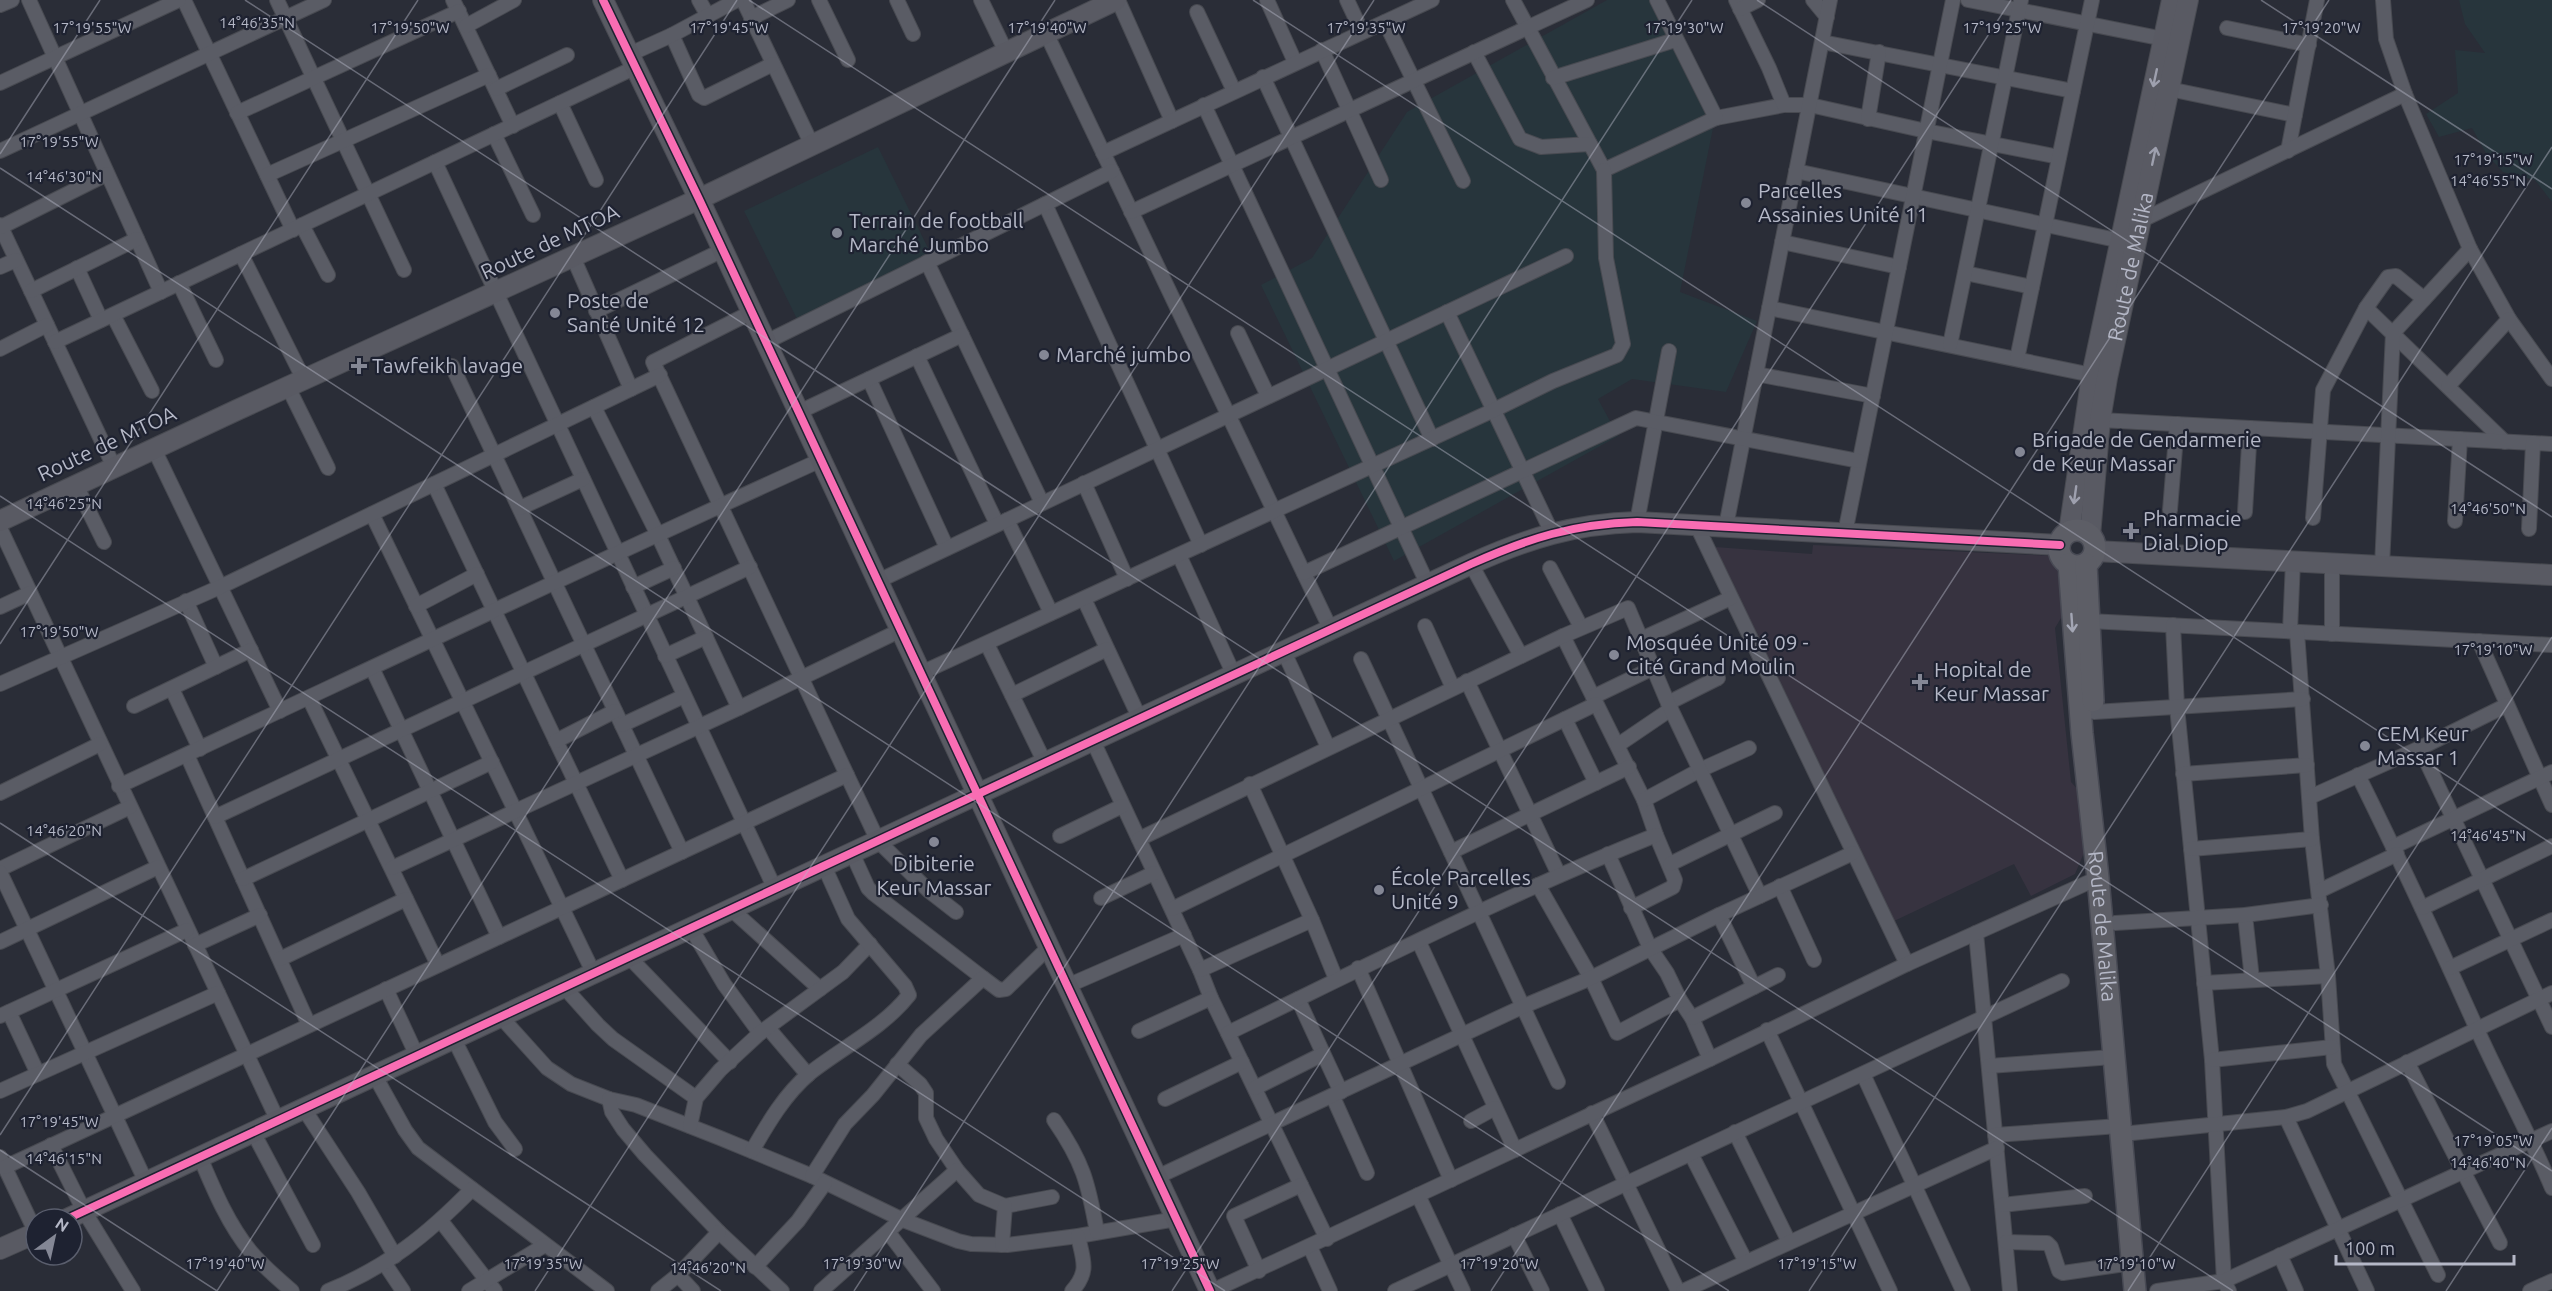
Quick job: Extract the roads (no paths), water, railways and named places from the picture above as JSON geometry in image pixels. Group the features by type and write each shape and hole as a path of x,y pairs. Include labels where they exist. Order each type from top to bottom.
{"main road":[{"name":"Route de Malika","path":"2078,549 2089,621 2094,712 2115,922 2135,1291"},
{"name":"Route de Malika","path":"2078,549 2082,733 2098,878 2113,1057 2126,1129 2148,1291"}],"street":[{"path":"0,5 12,0"},
{"path":"29,0 161,292"},
{"path":"0,83 179,0"},
{"path":"184,0 267,175 297,228 328,275"},
{"path":"277,0 404,270"},
{"path":"0,150 324,0"},
{"path":"466,26 514,0"},
{"path":"603,0 699,199 1211,1291 1259,1271 1907,964 2098,878"},
{"path":"699,0 708,16"},
{"path":"55,342 560,103 633,61 672,35 737,0"},
{"path":"743,0 812,145"},
{"path":"751,18 788,0"},
{"path":"819,0 848,60"},
{"path":"897,0 913,34"},
{"path":"981,0 1006,52"},
{"path":"1117,0 1172,121"},
{"name":"Route de MTOA","path":"0,521 699,199 1117,0"},
{"path":"1267,0 1295,62"},
{"path":"1347,0 1362,33"},
{"path":"921,673 1432,439 1553,381 1617,355 1623,344 1606,258 1604,170 1513,0"},
{"path":"1131,212 1587,0"},
{"path":"1657,0 1716,118"},
{"path":"1758,0 1738,4 1784,105"},
{"path":"1813,0 1827,17"},
{"path":"1726,526 1830,0"},
{"path":"1845,533 1953,0"},
{"path":"1968,0 2020,5 2087,24 2164,39"},
{"path":"2017,359 2092,0"},
{"name":"Route de Malika","path":"2078,549 2092,375 2172,0"},
{"name":"Route de Malika","path":"2078,549 2107,378 2188,0"},
{"path":"2288,152 2317,0"},
{"path":"2383,0 2386,39 2404,94 2470,249 2509,319 2552,379"},
{"path":"1103,153 1428,1"},
{"path":"1950,345 2020,5"},
{"path":"237,113 314,78 456,6 513,126"},
{"path":"1197,12 1234,91"},
{"path":"1385,22 1463,181"},
{"path":"2228,28 2308,45"},
{"path":"1046,33 1331,630"},
{"path":"672,35 699,94 704,98 773,64"},
{"path":"1553,78 1675,40"},
{"path":"1822,42 2073,91"},
{"path":"1322,50 1351,109 1381,180"},
{"path":"1474,52 1520,139 1541,147 1590,144"},
{"path":"1868,119 1880,52"},
{"path":"496,89 567,55"},
{"path":"267,175 489,75"},
{"path":"1263,77 1432,439"},
{"path":"2169,89 2295,115"},
{"path":"2140,221 2288,152 2404,94"},
{"path":"560,103 596,180"},
{"path":"1204,105 1428,585"},
{"path":"1604,170 1716,118 1784,105 1810,105 1868,119 2059,157"},
{"path":"494,134 533,215"},
{"path":"435,162 775,889"},
{"path":"766,342 1112,171"},
{"path":"1796,171 2121,241"},
{"path":"107,174 0,226 114,467"},
{"path":"1045,204 1201,545"},
{"path":"31,291 137,239"},
{"path":"1782,242 1899,267"},
{"path":"2382,566 2393,333 2470,249"},
{"path":"596,311 723,250"},
{"path":"241,254 296,383 328,468"},
{"path":"878,581 1566,256"},
{"path":"573,257 631,389"},
{"path":"0,267 16,260"},
{"path":"927,262 1042,503"},
{"path":"77,268 152,391"},
{"path":"1965,273 2032,287"},
{"path":"2313,518 2321,403 2327,381 2366,308 2386,279 2392,275 2424,299"},
{"path":"179,283 216,360"},
{"path":"1769,308 2092,375"},
{"path":"2366,308 2505,442"},
{"path":"752,312 653,362 878,841 929,891 956,912"},
{"path":"1447,312 1552,533"},
{"path":"2448,386 2509,319"},
{"path":"0,349 47,325"},
{"path":"1238,333 1268,396"},
{"path":"799,412 962,335"},
{"path":"1637,522 1669,351"},
{"path":"917,356 1002,522 1052,613"},
{"path":"452,366 682,852"},
{"path":"0,684 220,586 660,375"},
{"path":"1756,375 1873,396"},
{"path":"869,379 947,548"},
{"path":"594,407 674,568 739,708"},
{"path":"1304,573 1636,418 1859,461"},
{"path":"2100,420 2552,444"},
{"path":"2170,510 2177,424"},
{"path":"2245,512 2250,428"},
{"path":"2455,521 2460,440"},
{"path":"2529,529 2533,443"},
{"path":"154,449 280,711"},
{"path":"119,786 555,584 657,533 821,459"},
{"path":"520,508 583,479"},
{"path":"1084,483 1127,579"},
{"path":"434,484 622,880"},
{"path":"76,485 104,542"},
{"path":"372,513 594,974"},
{"path":"84,1211 1501,550 1552,533 1586,525 1637,522 1696,524 2078,549 2552,574"},
{"path":"1696,524 1907,964"},
{"path":"0,528 278,1121"},
{"path":"1179,555 1234,675"},
{"path":"2293,561 2294,632 2302,699 2312,839 2328,976 2332,1047 2337,1072 2438,1275"},
{"path":"2332,563 2332,634"},
{"path":"1471,564 1521,656"},
{"path":"215,817 750,567"},
{"path":"633,587 674,568"},
{"path":"1550,568 1581,627"},
{"path":"416,606 477,574"},
{"path":"0,608 30,593"},
{"path":"1641,639 1731,598"},
{"path":"1083,599 1140,719"},
{"path":"186,601 216,667"},
{"path":"1139,839 1581,627 1628,608 1670,706 1760,896"},
{"path":"2089,621 2552,645"},
{"path":"2173,625 2183,774 2212,1060 2227,1286"},
{"path":"1425,626 1453,688"},
{"path":"392,868 699,727 901,630"},
{"path":"1563,636 1629,767 1675,880 1672,887 1631,908"},
{"path":"665,656 706,637"},
{"path":"2479,641 2507,705 2546,775 2552,805"},
{"path":"987,644 1045,763"},
{"path":"1012,695 1107,649"},
{"path":"134,706 250,650"},
{"path":"1284,652 1329,747"},
{"path":"1361,659 1558,1082"},
{"path":"372,668 499,937"},
{"path":"1172,909 1565,719 1594,700 1653,668"},
{"path":"1617,745 1670,706 1718,678"},
{"path":"1467,681 1559,875"},
{"path":"172,689 200,748"},
{"path":"622,725 684,696"},
{"path":"309,698 438,965"},
{"path":"2094,712 2302,699"},
{"path":"2310,797 2420,748 2507,705"},
{"path":"556,741 615,711"},
{"path":"1565,719 1596,783"},
{"path":"1092,741 1172,909 1211,998 1327,1239"},
{"path":"0,793 100,744"},
{"path":"1644,800 1700,770 1749,748"},
{"path":"2420,748 2552,1027"},
{"path":"187,755 309,1025"},
{"path":"243,879 492,762"},
{"path":"2183,774 2307,765"},
{"path":"1451,852 1629,767"},
{"path":"24,1208 2,1162 51,1145 115,1116 847,775"},
{"path":"2358,775 2532,1140 2552,1188"},
{"path":"2115,922 2245,915 2320,898 2395,851 2452,819 2546,775"},
{"path":"1250,784 1312,920 1336,979"},
{"path":"1059,836 1122,806"},
{"path":"130,807 0,871 146,1182"},
{"path":"1670,864 1775,813"},
{"path":"1228,1033 1358,968 1419,942 1559,875 1656,836"},
{"path":"2192,849 2312,839"},
{"path":"2422,908 2552,846"},
{"path":"852,853 868,888 874,894 999,990 1006,989 1049,947"},
{"path":"1156,1177 1337,1095 1524,1006 1591,978 1853,853"},
{"path":"1608,854 1650,948 1692,1018 1710,1059"},
{"path":"752,1151 774,1114 808,1075 867,1032 909,995 848,919 824,866"},
{"path":"0,942 158,867"},
{"path":"1101,898 1154,873"},
{"path":"1538,885 1591,978 1617,1033 1680,1000"},
{"path":"1780,886 1814,960"},
{"path":"280,959 406,899"},
{"path":"731,909 820,989"},
{"path":"195,945 260,915"},
{"path":"1719,915 1754,987"},
{"path":"2245,915 2252,980"},
{"path":"1200,970 1312,920"},
{"path":"2450,968 2552,920"},
{"path":"691,928 724,984 764,1031 808,1075"},
{"path":"38,1074 4,1014 187,930"},
{"path":"1976,933 2009,1290"},
{"path":"1067,986 1184,935"},
{"path":"1419,942 1515,1150"},
{"path":"690,1126 696,1098 730,1062 764,1031 843,972 870,944"},
{"path":"629,957 730,1062"},
{"path":"1358,968 1451,1180"},
{"path":"1692,1018 1778,975"},
{"path":"2204,983 2328,976"},
{"path":"812,1176 845,1124 873,1095 937,1019 983,978"},
{"path":"1400,1290 2062,981"},
{"path":"564,987 613,1039 696,1098"},
{"path":"386,989 417,1056"},
{"path":"0,1091 218,993"},
{"path":"1683,1291 1712,1285 1746,1262 1915,1185 1996,1142 2286,1117 2314,1108 2552,993"},
{"path":"1139,1031 1211,998"},
{"path":"1298,999 1323,1054 1367,1173"},
{"path":"501,1017 554,1073 571,1084 609,1099 636,1105 752,1151 812,1176 903,1220 957,1241 1002,1245 1078,1236 1176,1219"},
{"path":"1767,1030 1890,1291"},
{"path":"454,1039 495,1122 515,1149"},
{"path":"2212,1060 2332,1047"},
{"path":"1255,1089 1323,1054"},
{"path":"1989,1066 2113,1057"},
{"path":"1164,1099 1242,1062"},
{"path":"2408,1062 2500,1243"},
{"path":"897,1064 920,1084 926,1093 926,1118 936,1139 957,1170 984,1199 1000,1202 1005,1206 1052,1197"},
{"path":"1863,1074 1963,1291"},
{"path":"375,1076 405,1130 418,1148 607,1291"},
{"path":"609,1099 612,1112 622,1129 719,1232 782,1291"},
{"path":"1471,1121 1495,1108"},
{"path":"304,1109 358,1192 403,1291"},
{"path":"1592,1113 1678,1291"},
{"path":"2286,1117 2367,1291"},
{"path":"1053,1120 1072,1147 1081,1165 1089,1187 1097,1232"},
{"path":"2157,1291 2227,1286 2280,1255 2552,1131"},
{"path":"253,1132 313,1245"},
{"path":"1735,1132 1789,1242"},
{"path":"51,1145 72,1207"},
{"path":"1691,1154 1746,1262"},
{"path":"200,1157 215,1193 240,1237 252,1254 292,1291"},
{"path":"821,1291 957,1170"},
{"path":"754,1267 798,1221 825,1183"},
{"path":"1259,1271 1234,1216 1301,1185"},
{"path":"328,1291 390,1260 441,1221 472,1190"},
{"path":"1418,1196 1463,1291"},
{"path":"2002,1204 2085,1196"},
{"path":"1002,1245 1005,1206"},
{"path":"1560,1214 1597,1291"},
{"path":"441,1221 495,1291"},
{"path":"84,1227 133,1291"},
{"path":"658,1291 678,1275 719,1232"},
{"path":"888,1232 933,1291"},
{"path":"1515,1235 1542,1291"},
{"path":"1072,1291 1081,1281 1085,1271 1078,1236"},
{"path":"0,1249 24,1238"},
{"path":"2006,1242 2047,1243 2051,1247 2059,1271 2063,1273 2132,1263"},
{"path":"469,1291 545,1245"},
{"path":"1310,1247 1330,1291"},
{"path":"2280,1255 2296,1291"},
{"path":"678,1275 693,1291"},
{"path":"2530,1291 2552,1281"}],"place":[{"name":"Parcelles Assainies Unité 11","path":"1746,203"},
{"name":"Terrain de football Marché Jumbo","path":"837,233"},
{"name":"Poste de Santé Unité 12","path":"555,313"},
{"name":"Marché jumbo","path":"1044,355"},
{"name":"Tawfeikh lavage","path":"359,366"},
{"name":"Brigade de Gendarmerie de Keur Massar","path":"2020,452"},
{"name":"Pharmacie Dial Diop","path":"2131,531"},
{"name":"Mosquée Unité 09 - Cité Grand Moulin","path":"1614,655"},
{"name":"Hopital de Keur Massar","path":"1920,682"},
{"name":"CEM Keur Massar 1","path":"2365,746"},
{"name":"Dibiterie Keur Massar","path":"934,842"},
{"name":"École Parcelles Unité 9","path":"1379,890"}]}
